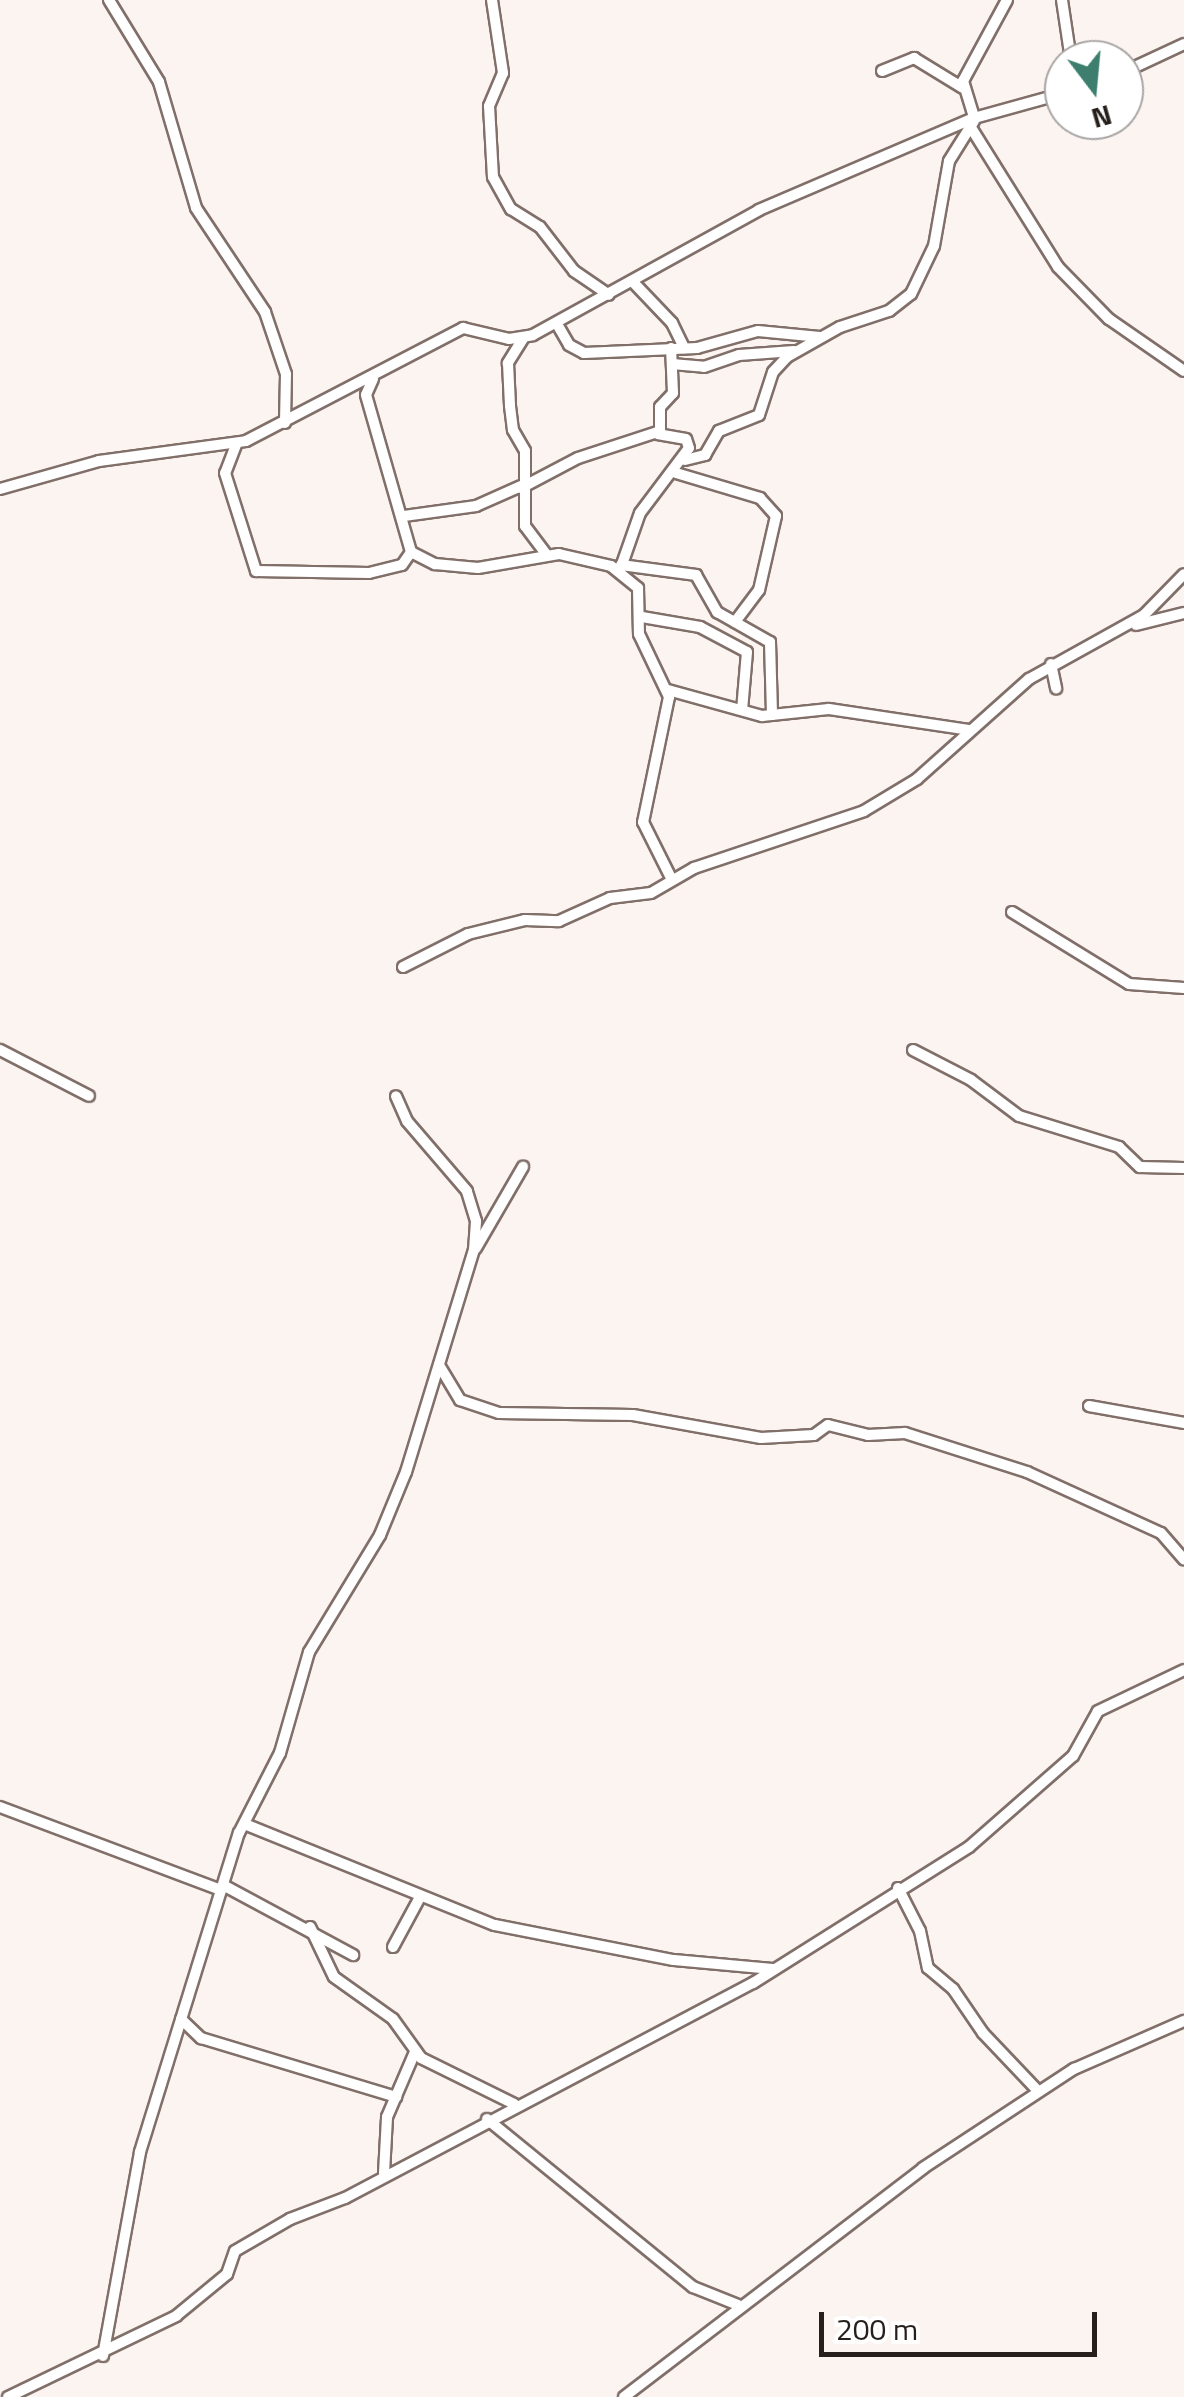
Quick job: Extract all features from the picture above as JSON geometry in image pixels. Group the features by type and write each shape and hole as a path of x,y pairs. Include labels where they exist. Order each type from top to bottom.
{"street":[{"path":"109,0 159,82 196,208 265,312 286,374 285,424"},
{"path":"492,0 503,73 489,106 493,177 512,208 540,226 574,271 610,295"},
{"path":"963,88 1008,0"},
{"path":"1062,0 1068,40"},
{"path":"1144,63 1184,44"},
{"path":"882,70 914,58 963,88 974,120 1058,268 1109,319 1184,371"},
{"path":"0,489 99,462 238,443 285,424 463,328 525,336 557,324 610,295 738,219 974,120 1044,99"},
{"path":"686,460 707,453 719,431 755,419 772,372 800,350 822,337 889,312 912,294 934,246 944,174 974,120"},
{"path":"633,282 672,323 684,348"},
{"path":"557,324 569,345 584,352 684,348 758,331 822,337"},
{"path":"525,336 508,368 513,430 525,452 521,487 526,532 546,554"},
{"path":"656,434 660,407 673,393 671,348"},
{"path":"672,364 704,367 739,355 800,350"},
{"path":"238,443 227,453 226,473 256,571 369,573 402,565 411,552 404,516 367,400 365,388 374,378"},
{"path":"404,516 476,506 578,458 656,434 688,440 686,460 640,513 621,568"},
{"path":"676,473 760,498 776,516 759,590 735,622"},
{"path":"411,552 434,564 478,568 507,568 546,554 621,568 696,574 716,610 773,647 772,715"},
{"path":"621,568 638,588 642,617 638,634 668,690 667,728 643,822 672,880"},
{"path":"1126,628 1184,574"},
{"path":"403,966 478,931 525,920 558,921 610,898 658,890 672,880 864,811 917,779 1051,664 1126,628 1184,613"},
{"path":"642,617 691,624 747,652 742,710"},
{"path":"1051,664 1056,688"},
{"path":"668,690 772,715 829,709 970,730"},
{"path":"1012,912 1129,984 1184,988"},
{"path":"0,1050 90,1096"},
{"path":"913,1050 971,1080 1015,1114 1119,1148 1140,1167 1184,1168"},
{"path":"396,1096 407,1121 467,1191 474,1250"},
{"path":"102,2356 134,2178 238,1833 248,1825 283,1746 309,1652 380,1535 439,1366 474,1250 523,1167"},
{"path":"439,1366 460,1400 510,1415 632,1416 762,1438 814,1435 828,1425 868,1435 905,1432 1014,1466 1161,1533 1184,1559"},
{"path":"1089,1406 1184,1423"},
{"path":"8,2397 102,2356 200,2301 230,2269 235,2251 514,2104 719,2003 969,1847 1073,1756 1098,1711 1184,1670"},
{"path":"0,1807 222,1888 310,1927 353,1955"},
{"path":"248,1825 420,1898 509,1928 674,1960 772,1969"},
{"path":"898,1888 920,1931 928,1968 953,1989 983,2034 1038,2091"},
{"path":"393,1947 420,1898"},
{"path":"310,1927 334,1978 393,2018 415,2052 514,2104"},
{"path":"181,2019 201,2038 396,2097"},
{"path":"624,2397 738,2305 1038,2091 1184,2021"},
{"path":"384,2172 384,2132 415,2052"},
{"path":"488,2119 693,2287 738,2305"}]}
